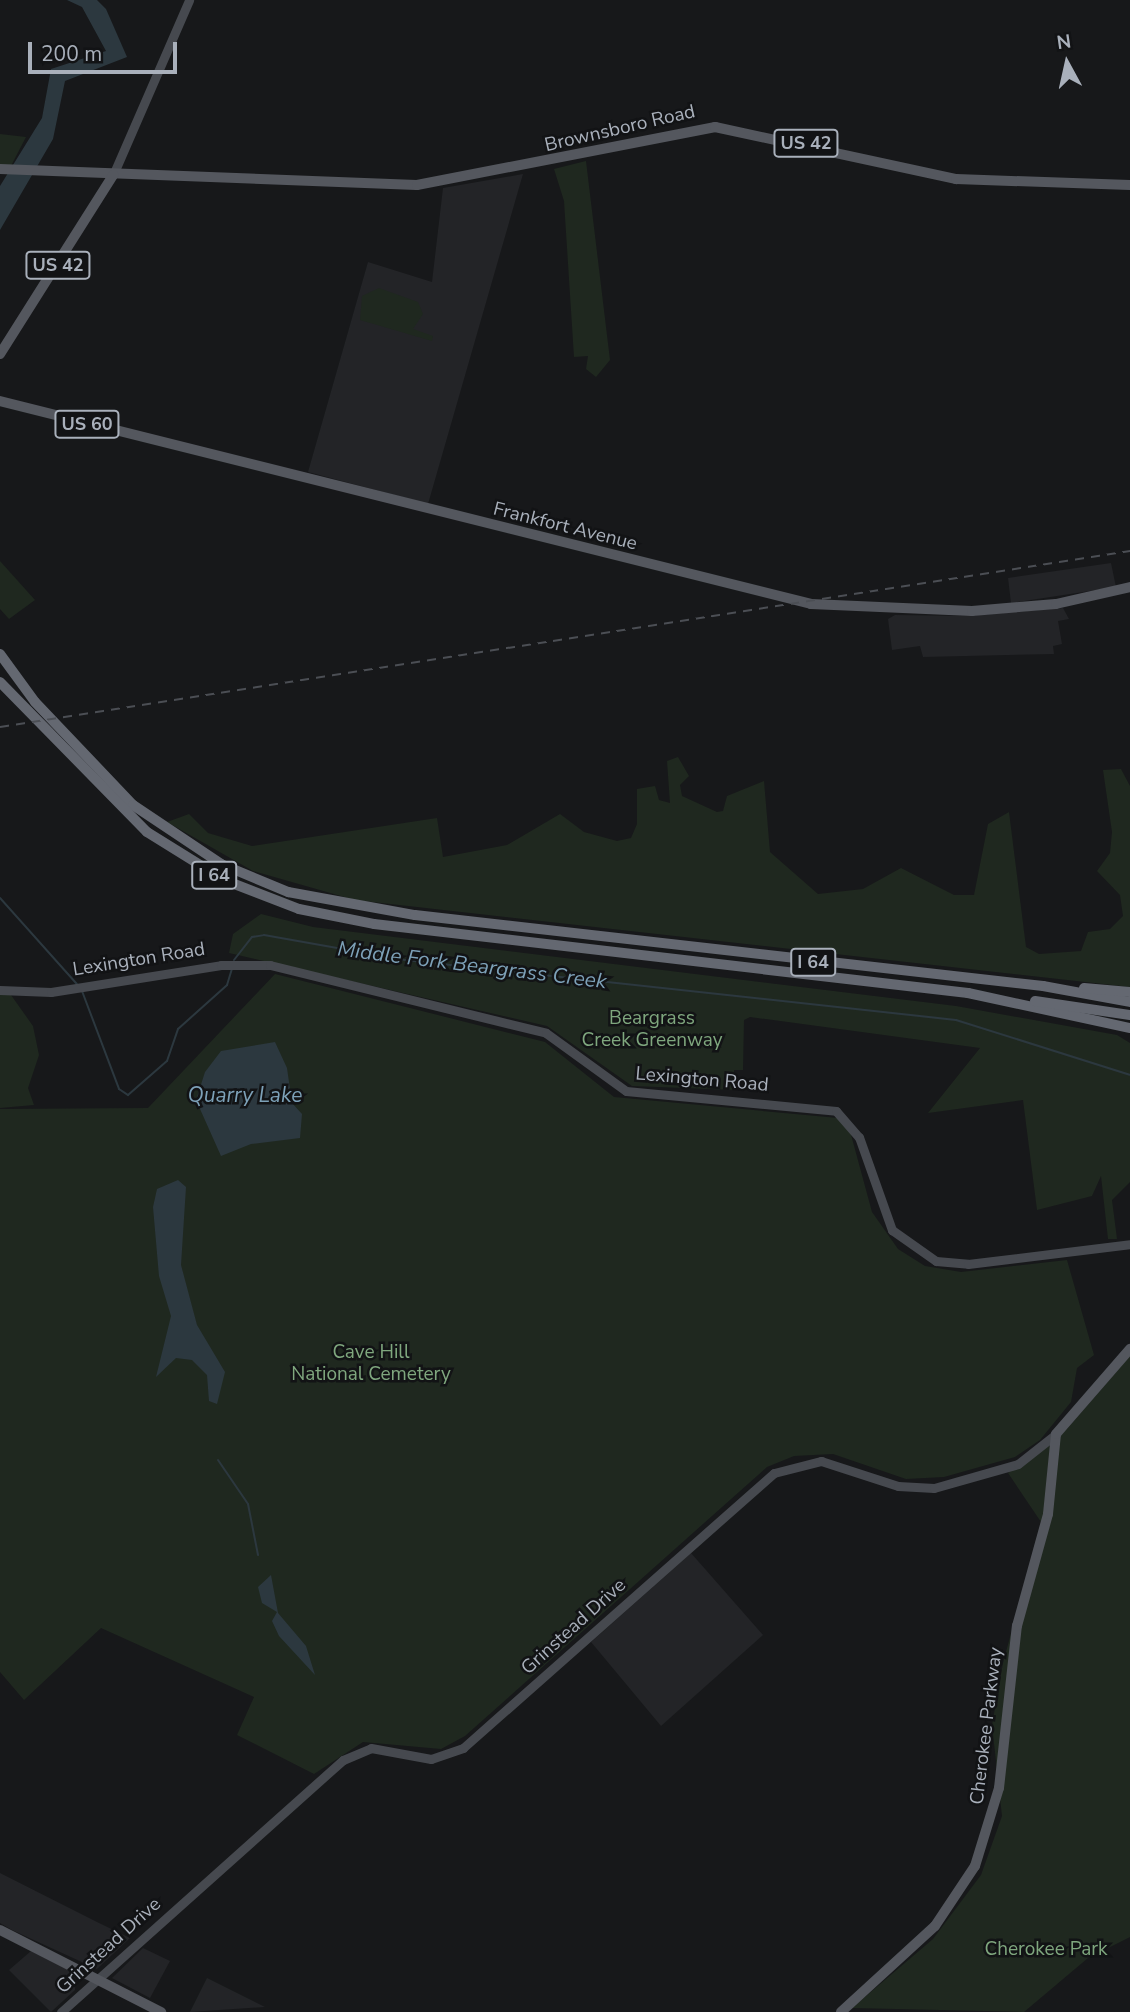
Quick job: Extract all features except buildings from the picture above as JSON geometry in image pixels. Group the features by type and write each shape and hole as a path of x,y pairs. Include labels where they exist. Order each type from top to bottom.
{"highway":[{"name":"I 64","path":"0,656 133,805 221,864 288,892 415,915 1043,986 1130,1002"},
{"name":"I 64","path":"0,682 147,832 204,870 280,903 374,924 1130,1015"},
{"path":"1043,986 1130,992"},
{"path":"984,996 1130,1028"}],"main road":[{"path":"114,175 189,0"},
{"name":"Brownsboro Road","path":"114,175 417,185 715,127 957,179 1130,184"},
{"name":"US 42","path":"0,354 114,175 4,169"},
{"name":"Frankfort Avenue","path":"0,401 818,605 972,611 1069,602 1130,586"},
{"name":"Lexington Road","path":"0,990 69,989 244,963 531,1028 569,1047 608,1083 637,1094 836,1111 859,1137 891,1230 936,1261 968,1264 1130,1244"},
{"name":"Grinstead Drive","path":"61,2012 343,1760 379,1747 431,1759 463,1748 774,1473 799,1463 829,1462 898,1486 934,1488 1018,1464 1056,1434 1130,1349"},
{"name":"Cherokee Parkway","path":"843,2011 935,1926 984,1843 999,1788 1017,1626 1050,1504 1056,1434"},
{"path":"0,1930 162,2012"}],"shaded area":[{"path":"523,174 428,504 308,472 368,262 432,282 443,188"},
{"path":"1111,563 1116,587 1011,603 1008,578"},
{"path":"1063,608 1069,619 1058,621 1062,644 1053,646 1054,654 923,657 920,646 892,650 888,619 895,615 968,616"},
{"path":"691,1553 763,1635 661,1726 591,1642"},
{"path":"0,1873 130,1938 97,1969 12,1930 0,1923"},
{"path":"143,1948 170,1961 150,1998 112,1978"},
{"path":"31,1951 76,1974 75,1990 51,2012 9,1970"},
{"path":"207,1978 265,2007 190,2012"}],"green space":[{"path":"0,134 26,137 11,166 0,165"},
{"path":"586,161 610,360 596,377 586,369 588,356 574,357 564,201 554,169"},
{"path":"379,288 418,302 423,314 413,329 433,336 432,341 360,320 362,296"},
{"path":"0,561 35,600 9,619 0,609"},
{"path":"678,757 689,776 680,785 682,796 717,812 723,811 727,796 764,781 770,852 818,894 863,889 901,868 954,895 974,895 988,824 1009,812 1026,947 1039,954 1081,951 1088,932 1110,929 1123,916 1120,895 1097,871 1110,853 1112,832 1103,770 1121,769 1130,786 1130,987 355,900 253,871 167,822 189,814 208,833 252,846 437,818 443,857 507,845 560,814 584,832 617,841 631,838 637,824 637,789 655,786 659,800 670,803 667,761"},
{"name":"Beargrass Creek Greenway","path":"261,914 313,927 956,1006 1117,1035 1130,1043 1130,1182 1112,1200 1117,1239 1108,1239 1101,1176 1092,1196 1037,1210 1023,1100 928,1113 980,1048 750,1017 744,1020 743,1070 734,1070 735,1090 632,1086 547,1026 229,953 233,934"},
{"name":"Cave Hill National Cemetery","path":"275,974 545,1042 614,1097 838,1118 850,1131 872,1212 898,1249 925,1266 961,1272 1067,1260 1094,1355 1077,1368 1071,1402 1040,1440 1015,1457 944,1477 906,1479 833,1454 794,1456 767,1467 465,1736 441,1749 363,1742 314,1774 237,1735 254,1697 101,1628 24,1700 0,1672 0,1109 148,1108"},
{"path":"0,993 11,995 33,1026 39,1055 28,1088 34,1105 0,1108"},
{"name":"Cherokee Park","path":"1130,1356 1130,1937 1088,1958 1024,2012 852,2008 933,1939 981,1875 1002,1816 992,1725 1003,1663 1041,1522 1008,1473 1066,1430"}],"water":[{"path":"67,0 97,0 106,9 127,57 65,81 53,139 0,230 0,186 42,118 51,69 106,51 82,7"},
{"name":"Quarry Lake","path":"275,1042 287,1068 292,1103 302,1114 300,1138 251,1144 221,1156 196,1100 205,1072 221,1051"},
{"path":"178,1180 186,1187 181,1265 197,1325 225,1372 217,1404 209,1401 207,1375 192,1360 176,1358 156,1377 171,1316 159,1276 153,1207 157,1189"},
{"path":"271,1575 278,1613 306,1646 315,1675 279,1636 272,1621 277,1612 262,1603 258,1587"}],"waterway":[{"name":"Middle Fork Beargrass Creek","path":"0,898 77,984"},
{"name":"Middle Fork Beargrass Creek","path":"234,960 252,937 264,935 405,960 956,1020 1130,1075"},
{"name":"Middle Fork Beargrass Creek","path":"82,991 119,1089 128,1095 167,1061 178,1029 227,985 232,969"},
{"path":"218,1460 248,1504 258,1555"}],"railway":[{"path":"0,727 1130,551"}]}
